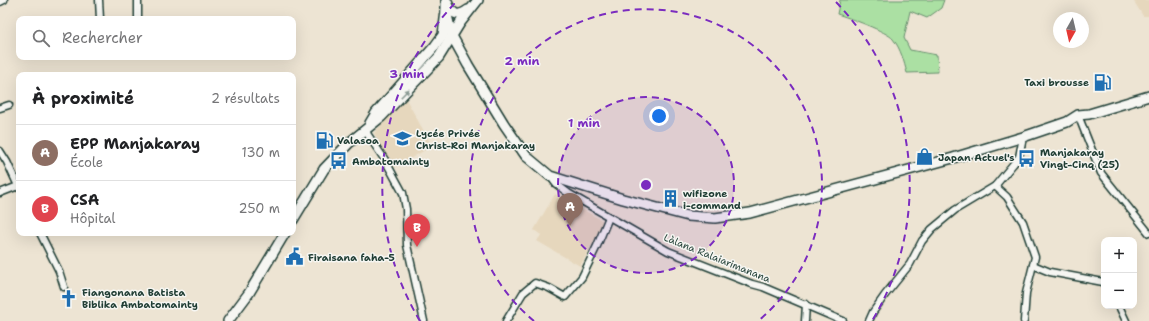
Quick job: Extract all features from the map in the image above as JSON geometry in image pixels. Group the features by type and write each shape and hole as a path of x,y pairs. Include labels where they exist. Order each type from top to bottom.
{"main road":[{"path":"446,0 453,13 457,15 462,15 471,8"},
{"path":"366,129 376,113 436,46 443,35 446,0"},
{"path":"296,215 324,169 349,143 382,117 439,57 460,24 478,0"},
{"path":"446,11 450,40 468,65"},
{"path":"460,24 456,41 468,65 504,124 526,156 550,176 623,199 688,216 715,218 750,213 865,183 1023,137 1080,118 1149,101"},
{"path":"436,46 450,40"},
{"path":"439,57 449,51 454,51 468,65"},
{"path":"1080,118 1149,96"},
{"path":"228,321 249,293 283,236"}],"street":[{"path":"0,2 4,0"},
{"path":"99,0 100,16"},
{"path":"138,0 138,16"},
{"path":"0,108 9,105"},
{"path":"1080,118 1101,173 1149,234"},
{"path":"366,129 368,135 385,160 402,193 406,209 407,245 424,321"},
{"path":"869,321 873,312 910,264 922,241 932,229 955,210 995,186 1019,157 1023,137"},
{"path":"0,151 16,179"},
{"name":"Làlana Ralaiarimanana","path":"550,176 556,184 568,194 668,251 806,304 843,321"},
{"path":"0,193 16,184"},
{"path":"995,186 1007,197 1023,222 1035,257 1026,293 1024,321"},
{"path":"506,321 523,293 535,283 549,288 565,297 582,277 609,217"},
{"path":"42,236 59,271 64,287"},
{"path":"1033,265 1050,272 1101,282"},
{"path":"805,321 806,304"},
{"path":"1121,309 1126,321"}],"shaded area":[{"path":"1133,0 1149,0 1149,16 1143,16"},
{"name":"Lycée Privée Christ-Roi Manjakaray","path":"406,99 432,146 394,168 374,133"},
{"path":"555,194 605,222 580,266 537,241 541,235 534,230"}],"green space":[{"path":"840,0 944,0 941,8 927,18 910,11 904,38 910,50 937,55 938,72 907,73 900,51 893,39 876,29 837,14"}],"place":[{"name":"Taxi brousse","path":"1102,82"},
{"name":"Lycée Privée Christ-Roi Manjakaray","path":"403,139"},
{"name":"Valasoa","path":"324,140"},
{"name":"Japan Actuel's","path":"925,157"},
{"name":"Manjakaray Vingt-Cinq (25)","path":"1027,158"},
{"name":"Ambatomainty","path":"339,161"},
{"name":"wifizone i-command","path":"670,199"},
{"name":"EPP Manjakaray","path":"570,226"},
{"name":"CSA","path":"417,247"},
{"name":"Firaisana faha-5","path":"295,257"},
{"name":"Fiangonana Batista Biblika Ambatomainty","path":"69,298"}]}
